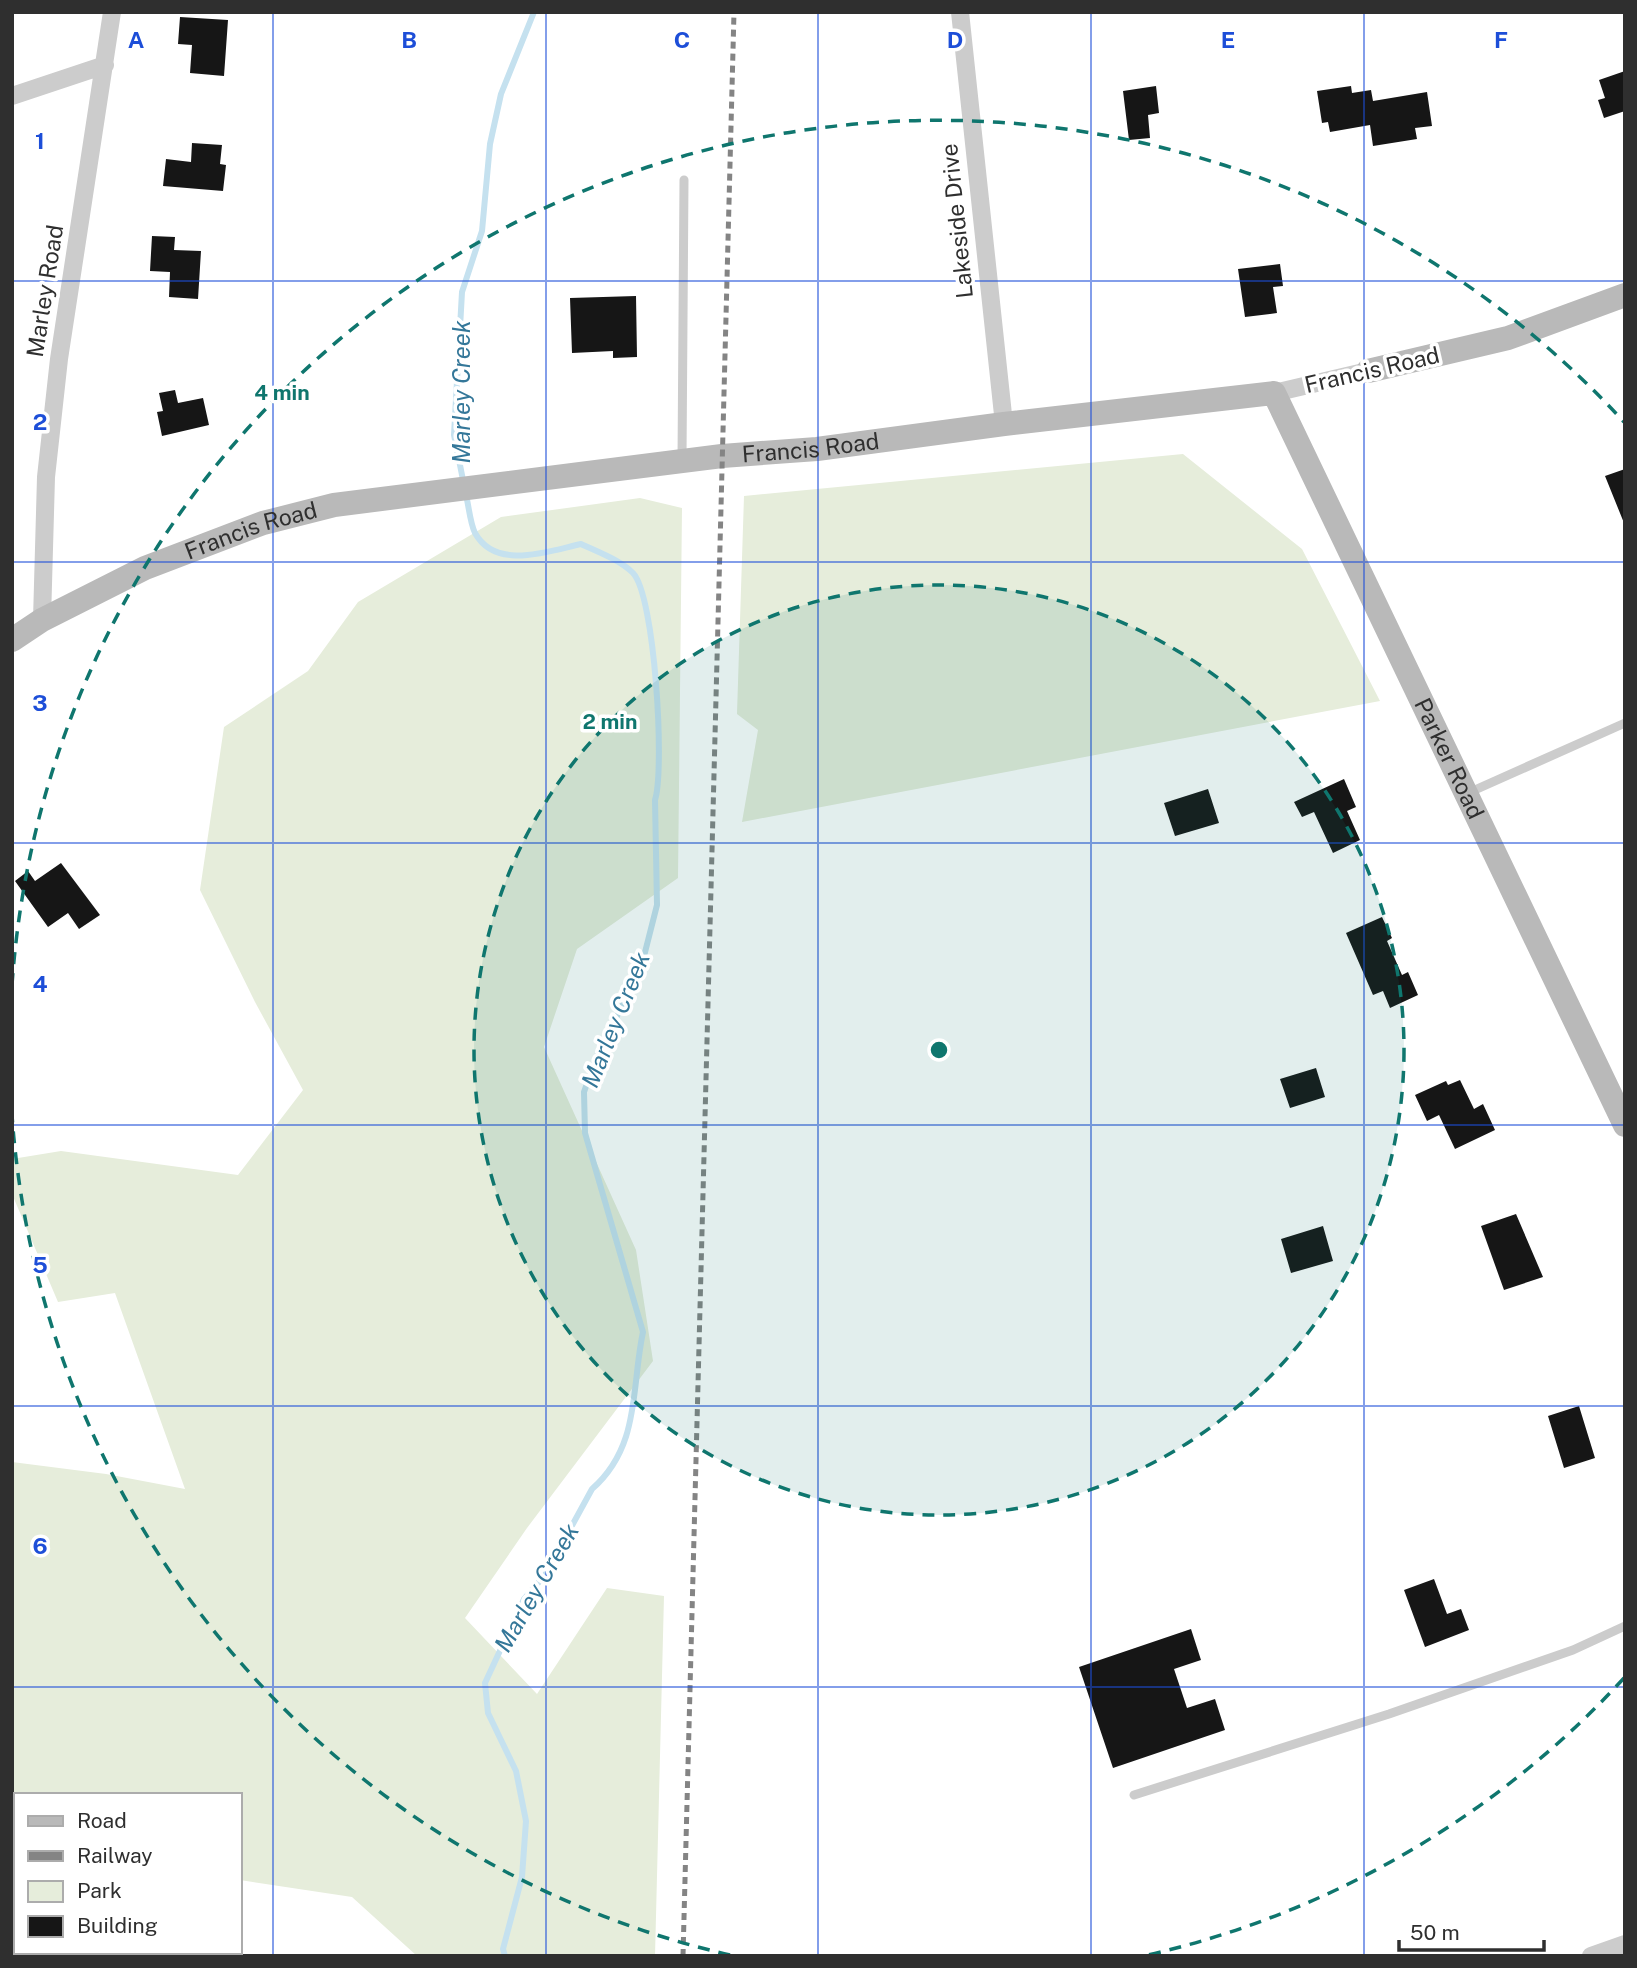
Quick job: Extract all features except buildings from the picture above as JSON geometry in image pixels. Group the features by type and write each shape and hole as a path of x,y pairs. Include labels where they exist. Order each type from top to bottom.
{"street":[{"name":"Marley Road","path":"42,620 46,477 59,359 112,12"},
{"name":"Lakeside Drive","path":"960,12 1004,424"},
{"path":"12,96 105,65"},
{"name":"Francis Road","path":"12,640 42,620 145,568 231,534 334,505 682,461 817,449 1274,393 1508,338 1625,295"},
{"name":"Parker Road","path":"1274,393 1625,1125"},
{"path":"1591,1956 1625,1944"}],"lane":[{"path":"682,461 684,180"},
{"path":"1466,794 1625,723"},
{"path":"1134,1795 1388,1714 1573,1650 1625,1626"}],"green space":[{"path":"1183,454 1302,549 1380,701 742,822 758,730 737,714 744,496"},
{"path":"640,498 682,508 678,878 577,949 544,1047 636,1250 653,1361 527,1528 465,1618 537,1694 607,1588 664,1596 655,1956 417,1956 352,1897 242,1880 242,1793 14,1793 12,1825 12,1462 106,1474 185,1489 115,1293 58,1302 12,1194 12,1159 61,1151 238,1175 303,1090 255,1002 200,890 224,727 308,671 358,602 501,517"}],"waterway":[{"name":"Marley Creek","path":"464,485 454,435 462,292 482,231 490,144 501,94 534,12"},
{"name":"Marley Creek","path":"466,495 475,533 484,545 496,552 509,555 539,554 581,544 615,560 633,573 641,588 652,647 659,755 655,800 657,905 641,968 596,1058 584,1092 585,1133 643,1332 631,1415 619,1454 608,1472 592,1489 545,1575 524,1599 485,1683 488,1713 516,1771 526,1821 522,1877 503,1949 505,1956"}],"railway":[{"path":"683,1956 734,12"}]}
